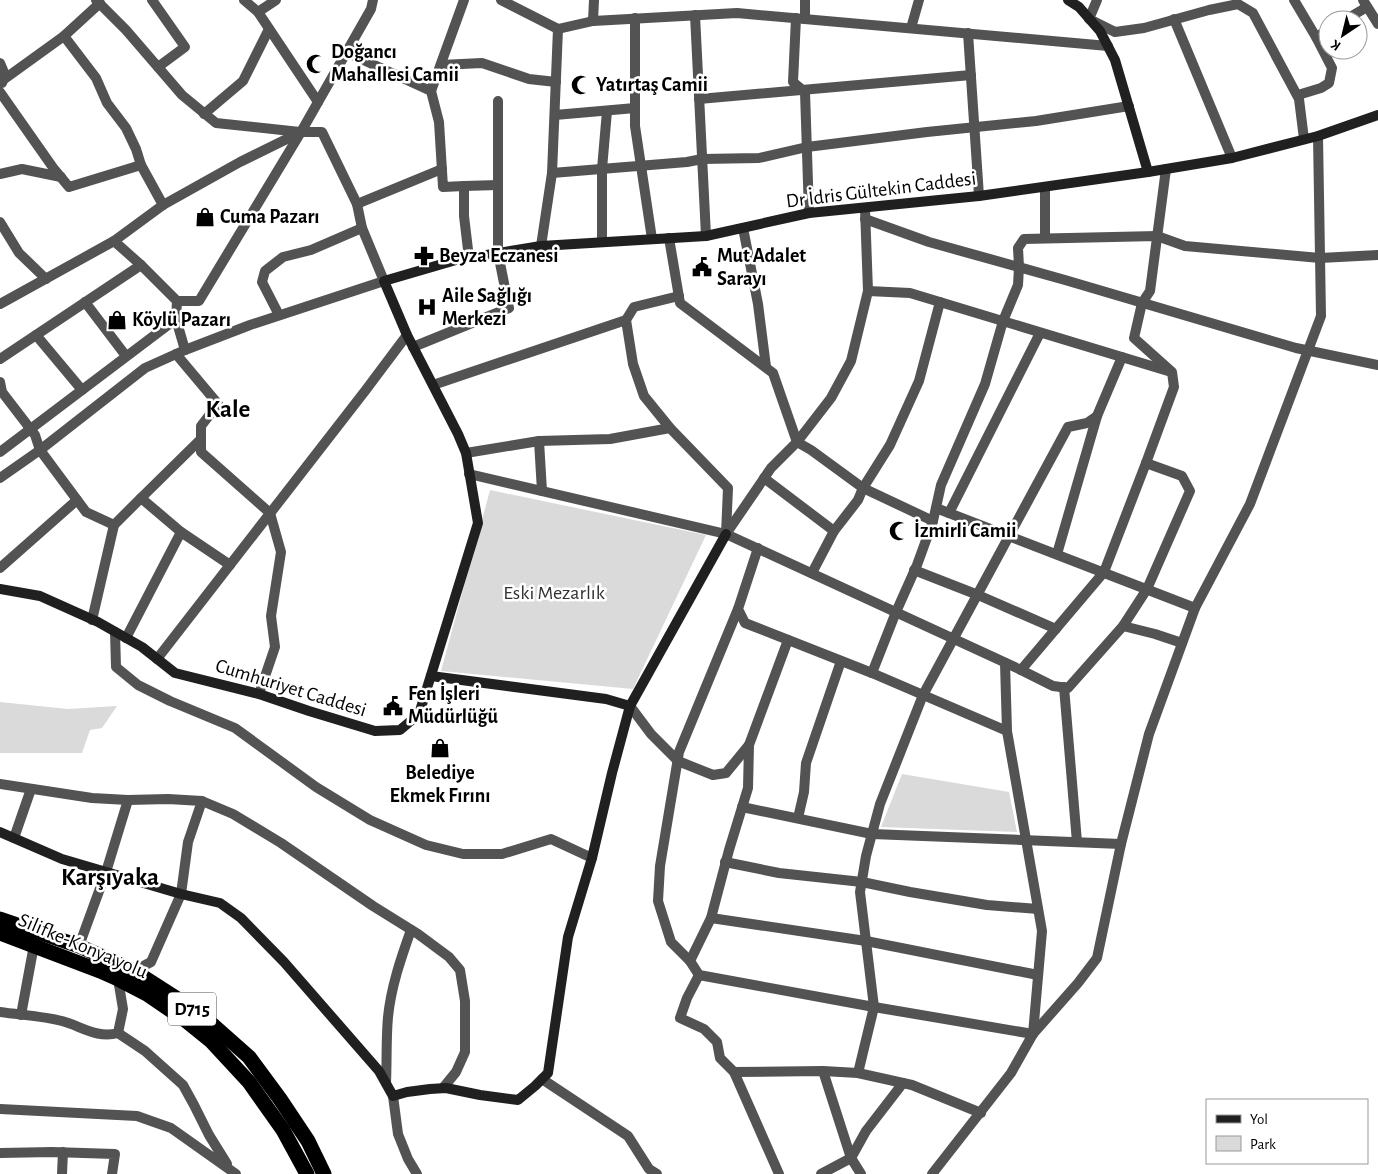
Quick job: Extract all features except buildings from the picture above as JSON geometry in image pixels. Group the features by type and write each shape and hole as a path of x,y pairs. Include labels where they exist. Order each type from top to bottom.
{"highway":[{"name":"Silifke-Konya yolu","path":"0,919 79,946 134,971 187,1005 214,1026 248,1057 280,1099 308,1141 324,1174"},
{"name":"Silifke-Konya yolu","path":"0,932 118,979 147,994 185,1020 211,1041 249,1082 283,1130 307,1174"}],"street":[{"path":"152,0 185,47 158,67"},
{"path":"244,0 258,12 318,102"},
{"path":"258,12 276,0"},
{"path":"114,240 177,301 199,301 301,132 370,9 373,0"},
{"path":"464,0 432,91 439,122 443,187 498,186"},
{"path":"501,0 558,29 593,21 737,13 1108,46"},
{"path":"593,21 594,0"},
{"path":"805,0 793,82 805,92 809,213"},
{"path":"912,28 919,0"},
{"path":"1068,0 1079,7 1100,32 1115,60 1148,172"},
{"path":"1089,19 1097,0"},
{"path":"1089,19 1115,32 1144,28 1250,0"},
{"path":"1294,0 1332,68 1329,83 1321,88 1298,95"},
{"path":"1,87 64,36 98,2 126,30 182,96 216,123 301,132 322,132 357,204 362,228 406,335 458,434 466,453 469,474 726,534 1053,686 1068,688 1124,626 1147,589 1190,491 1182,476 1146,463"},
{"path":"1238,4 1253,13 1298,95 1304,139"},
{"path":"1365,4 1378,24"},
{"path":"695,15 706,236"},
{"path":"635,18 635,126 652,239"},
{"path":"1174,19 1232,158"},
{"path":"204,114 243,81 269,29"},
{"path":"541,246 552,173 558,29"},
{"path":"968,34 979,196"},
{"path":"64,36 96,78 107,103 126,128 136,149 140,165 163,205"},
{"path":"346,52 432,91"},
{"path":"0,63 5,75 1,87"},
{"path":"441,65 482,63 529,78 556,82"},
{"path":"699,99 971,74"},
{"path":"1,87 54,169 69,187 140,165"},
{"path":"412,347 508,308 498,253 498,101"},
{"path":"552,173 687,162 702,159 759,158 807,146 1036,122 1129,106"},
{"path":"555,115 635,108"},
{"path":"602,242 602,169 607,111"},
{"name":"Dr İdris Gültekin Caddesi","path":"384,281 456,260 541,246 706,236 809,213 865,214 1232,158 1318,136 1378,114"},
{"path":"0,304 114,240 163,205 240,162 301,132"},
{"path":"932,1174 1011,1073 1033,1034 1078,983 1097,958 1121,844 1149,734 1195,608 1250,504 1321,316 1318,136"},
{"path":"0,174 22,169 61,177"},
{"path":"357,204 442,169"},
{"path":"1021,670 1104,572 1174,387 1172,372 1134,338 1142,303 1150,291 1166,169"},
{"path":"464,186 464,216 469,258"},
{"path":"1045,187 1045,238"},
{"path":"393,1096 408,1092 444,1088 518,1100 548,1073 568,937 592,858 630,706 726,534 771,468 797,442 831,398 851,360 868,291 865,214 929,242 1296,348 1378,365"},
{"path":"0,222 19,253 46,279"},
{"path":"279,315 262,282 265,271 283,257 310,250 362,228"},
{"path":"743,228 758,304 766,368"},
{"path":"872,673 933,521 941,485 985,384 1004,321 1018,285 1018,248 1024,239 1157,236 1185,246 1320,258 1378,254"},
{"path":"669,238 680,302 774,373 797,442 863,488 933,521"},
{"path":"0,359 141,265"},
{"path":"0,478 40,450 145,368 250,325 384,281"},
{"path":"868,291 910,293 1172,372"},
{"path":"433,386 626,320 634,308 679,296"},
{"path":"177,301 176,319 181,352 218,404 201,426 201,452 270,513 281,552 271,616 275,647 259,694"},
{"path":"85,302 126,356"},
{"path":"812,573 834,531 858,500 863,488 890,445 919,381 940,302"},
{"path":"0,452 176,319"},
{"path":"626,320 633,364 644,396 670,428 728,488 726,534"},
{"path":"949,513 1040,333"},
{"path":"36,335 82,390"},
{"path":"157,659 366,391 406,335"},
{"path":"1058,554 1097,416 1122,357"},
{"path":"0,382 2,392 35,435 40,450 86,512 114,525"},
{"path":"858,1074 874,1007 860,892 866,856 880,804 923,695 1068,427 1087,423 1097,416"},
{"path":"466,453 539,441 610,440 670,428"},
{"path":"92,620 114,525 201,439"},
{"path":"539,441 542,491"},
{"name":"Cumhuriyet Caddesi","path":"0,589 40,596 92,620 142,647 174,673 259,694 375,731 400,730 419,714 478,523 469,474"},
{"path":"764,478 834,531"},
{"path":"141,498 181,532 230,565"},
{"path":"0,568 77,500"},
{"path":"936,508 1195,608"},
{"path":"126,638 181,532"},
{"path":"758,548 738,609 679,752 660,866 658,901 671,942 690,961 699,975 1033,1034"},
{"path":"914,570 1056,629"},
{"path":"738,609 745,623 872,673 1007,731"},
{"path":"1124,626 1182,643"},
{"path":"115,632 116,667 138,685 170,701 235,728 316,787 370,820 426,845 463,854 502,854 551,840 592,858"},
{"path":"431,676 606,699 630,706 651,734 678,761 713,775 726,773 749,745 788,640"},
{"path":"798,818 804,792 806,763 842,661"},
{"path":"1005,663 1007,731 1042,931 1033,1034"},
{"path":"1064,687 1077,842"},
{"path":"690,961 710,918 748,788 749,745"},
{"path":"0,784 92,798 128,800 168,798 202,801 233,814 411,930 448,957 460,970 465,1001 464,1052 456,1072 444,1088"},
{"path":"14,838 31,789"},
{"path":"79,946 106,872 128,800"},
{"path":"134,971 151,962 181,894 188,842 202,801"},
{"path":"742,806 872,834 1121,844"},
{"path":"0,832 62,859 181,894 220,903 241,918 290,968 379,1070 393,1096 398,1134 408,1159 417,1174"},
{"path":"725,862 780,873 862,882 910,892 987,904 1038,909"},
{"path":"710,918 866,941 1038,975"},
{"path":"386,1084 388,1017 392,991 411,930"},
{"path":"21,1015 34,945"},
{"path":"699,975 686,998 680,1018 704,1029 717,1042 720,1058 734,1072 780,1174"},
{"path":"118,979 123,1009 118,1033"},
{"path":"0,1012 62,1021 94,1033 111,1035 118,1033 145,1051 183,1085 209,1135 233,1172"},
{"path":"734,1072 823,1071 858,1074 912,1085 981,1113"},
{"path":"823,1071 851,1158 861,1174"},
{"path":"542,1079 628,1136 650,1169 657,1174"},
{"path":"821,1174 851,1158 866,1131 903,1083"},
{"path":"0,1109 137,1116 171,1128 233,1172"},
{"path":"0,1153 63,1152 115,1154 112,1174"},
{"path":"62,1174 63,1152"}],"green space":[{"name":"Eski Mezarlık","path":"490,490 706,535 633,689 441,671"},
{"path":"0,702 68,709 117,706 102,728 90,730 82,753 0,753"},
{"path":"902,774 1009,792 1017,832 881,827"}],"place":[{"name":"Doğancı Mahallesi Camii","path":"316,64"},
{"name":"Yatırtaş Camii","path":"581,85"},
{"name":"Cuma Pazarı","path":"205,217"},
{"name":"Beyza Eczanesi","path":"424,256"},
{"name":"Mut Adalet Sarayı","path":"702,267"},
{"name":"Aile Sağlığı Merkezi","path":"427,307"},
{"name":"Köylü Pazarı","path":"117,320"},
{"name":"İzmirli Camii","path":"899,531"},
{"name":"Fen İşleri Müdürlüğü","path":"393,706"},
{"name":"Belediye Ekmek Fırını","path":"440,748"}],"district":[{"name":"Kale","path":"228,409"},
{"name":"Karşıyaka","path":"110,877"}]}
